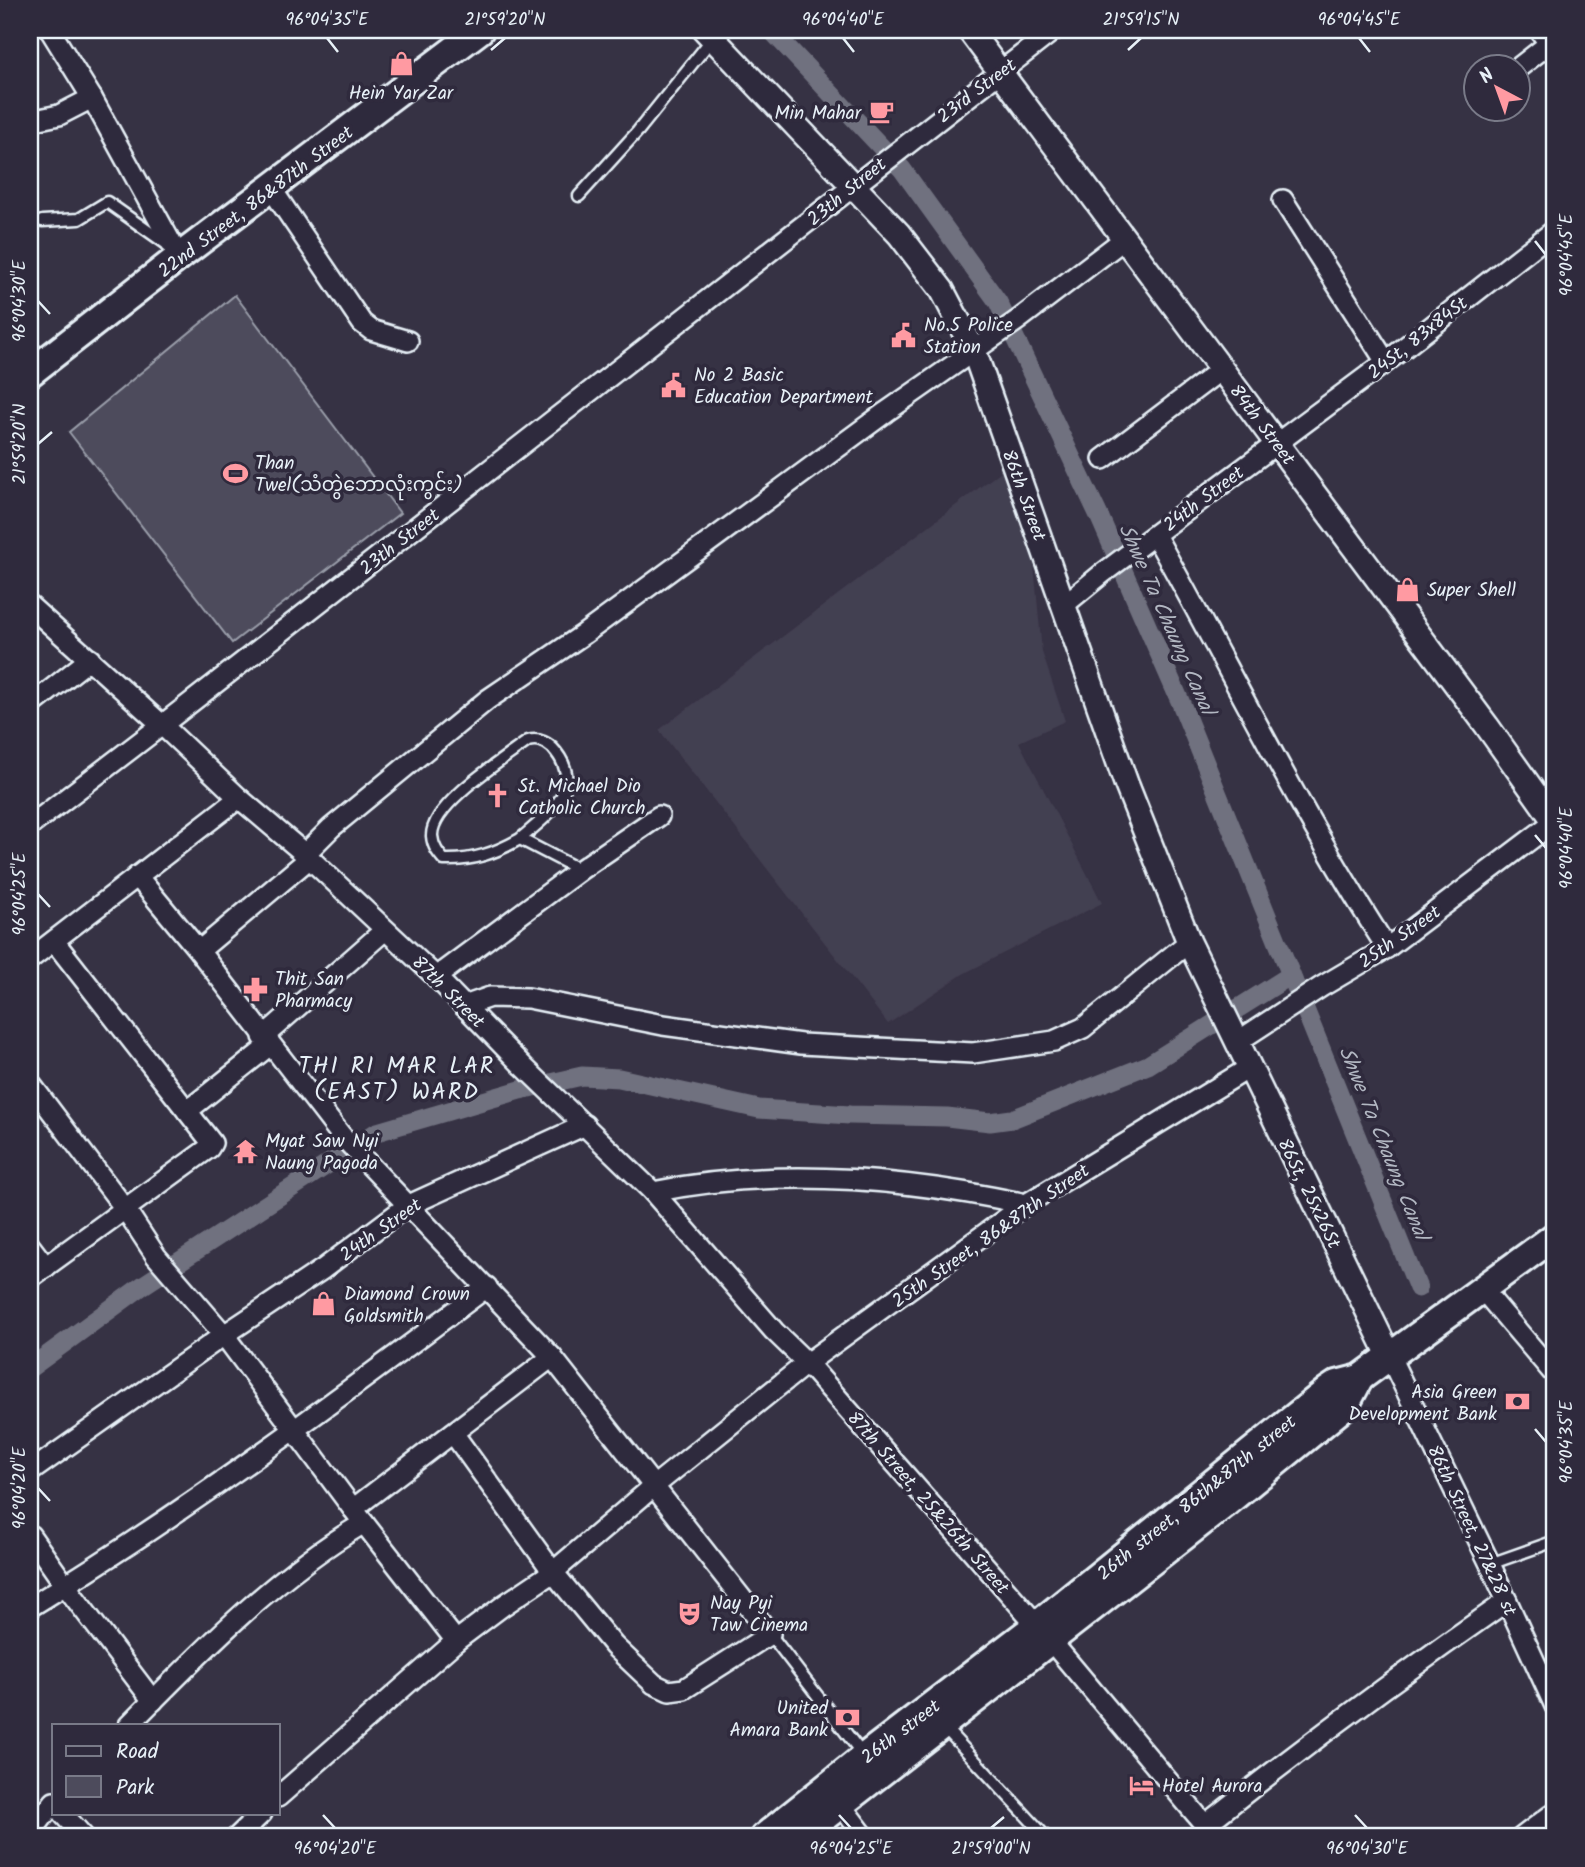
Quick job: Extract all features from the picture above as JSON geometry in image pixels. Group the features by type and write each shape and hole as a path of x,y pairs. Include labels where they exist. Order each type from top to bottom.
{"main road":[{"name":"22nd Street, 86&87th Street","path":"30,373 175,252 271,188 480,30"},
{"name":"26th street, 86th&87th street","path":"1044,1633 1345,1406 1360,1378 1389,1355 1555,1236"},
{"name":"26th street","path":"799,1837 840,1804 871,1765 943,1726 1044,1633"},
{"name":"26th street","path":"764,1837 871,1765 1044,1633"}],"street":[{"path":"50,30 92,98 175,252"},
{"name":"84th Street","path":"969,30 1487,726 1555,822"},
{"name":"23rd Street","path":"899,149 1054,30"},
{"name":"86th Street","path":"709,34 927,268 942,290 974,351 1126,783 1189,942 1234,1036"},
{"path":"1532,53 1547,36"},
{"path":"30,121 59,115 92,98"},
{"name":"23th Street","path":"30,826 899,149"},
{"path":"271,188 362,323 371,330 408,341"},
{"path":"1283,200 1386,362"},
{"name":"24St, 83x84St","path":"1276,442 1553,238"},
{"path":"199,951 308,856 331,828 487,700 584,634 1123,240"},
{"path":"1103,458 1222,369"},
{"name":"24th Street","path":"1064,605 1276,442"},
{"path":"1155,535 1310,821 1346,885 1387,948"},
{"name":"87th Street","path":"30,606 239,798 308,856 436,976 551,1094 653,1192 774,1331 807,1363"},
{"path":"30,706 90,659"},
{"path":"30,959 239,798"},
{"path":"436,976 580,870 659,816"},
{"name":"25th Street","path":"1234,1036 1279,1014 1387,948 1555,822"},
{"path":"137,876 199,951 341,1135 552,1357 770,1634 684,1689 674,1692 663,1690 614,1646 553,1572 453,1433"},
{"path":"187,1111 267,1041 385,930"},
{"path":"30,1246 38,1273 209,1148 211,1139 54,941"},
{"path":"464,1006 489,997 528,998 663,1026 801,1044 973,1053 1054,1041 1070,1035 1083,1028 1189,942"},
{"name":"86St, 25x26St","path":"1234,1036 1389,1355"},
{"name":"25th Street, 86&87th Street","path":"280,1795 456,1641 553,1572 654,1486 807,1363 1026,1205 1249,1068"},
{"path":"30,1083 126,1210 156,1256 224,1335 456,1641"},
{"name":"24th Street","path":"30,1472 224,1335 323,1269 407,1206 585,1125"},
{"path":"653,1192 699,1183 768,1177 905,1184 974,1193 1026,1205"},
{"path":"30,1607 107,1559 296,1430 487,1287"},
{"path":"1483,1290 1555,1375"},
{"name":"86th Street, 27&28 st","path":"1389,1355 1555,1706"},
{"path":"130,1724 237,1617 330,1543 453,1433 552,1357"},
{"name":"87th Street, 25&26th Street","path":"807,1363 1044,1633 1210,1831"},
{"path":"30,1535 65,1586 153,1701"},
{"path":"1210,1831 1305,1746 1404,1672 1507,1601"},
{"path":"840,1804 865,1837"},
{"path":"30,1834 52,1809"},
{"path":"1522,1837 1555,1812"},
{"path":"64,1814 84,1837"},
{"path":"237,1837 261,1814"}],"lane":[{"path":"579,196 638,131 709,34"},
{"path":"42,221 79,219 107,202 175,252"},
{"path":"534,739 551,744 565,763 567,785 553,811 520,839 494,854 461,861 444,860 434,847 432,833 447,803 534,739"},
{"path":"520,839 580,870"},
{"path":"1490,1564 1555,1541"},
{"path":"770,1634 871,1765"},
{"path":"943,1726 1046,1837"}],"shaded area":[{"path":"1008,466 1029,511 1042,652 1065,721 1019,742 1102,903 963,974 888,1024 659,730"}],"green space":[{"name":"Than Twel(သံတွဲဘောလုံးကွင်း)","path":"235,295 400,513 232,643 69,432"}],"waterway":[{"name":"Shwe Ta Chaung Canal","path":"771,30 902,169 998,302 1100,518 1180,701 1418,1288"},
{"path":"30,1368 142,1286 377,1132 520,1090 582,1076 619,1078 759,1109 850,1115 947,1117 990,1122 1012,1119 1148,1065 1291,975"}],"place":[{"name":"Hein Yar Zar","path":"401,64"},
{"name":"Min Mahar","path":"881,112"},
{"name":"No.5 Police Station","path":"904,335"},
{"name":"No 2 Basic Education Department","path":"674,385"},
{"name":"Than Twel(သံတွဲဘောလုံးကွင်း)","path":"235,473"},
{"name":"Super Shell","path":"1407,589"},
{"name":"St. Michael Dio Catholic Church","path":"498,796"},
{"name":"Thit San Pharmacy","path":"255,989"},
{"name":"Myat Saw Nyi Naung Pagoda","path":"245,1151"},
{"name":"Diamond Crown Goldsmith","path":"324,1304"},
{"name":"Asia Green Development Bank","path":"1517,1402"},
{"name":"Nay Pyi Taw Cinema","path":"690,1613"},
{"name":"United Amara Bank","path":"848,1718"},
{"name":"Hotel Aurora","path":"1142,1785"}],"district":[{"name":"THI RI MAR LAR (EAST) WARD","path":"397,1078"}]}
